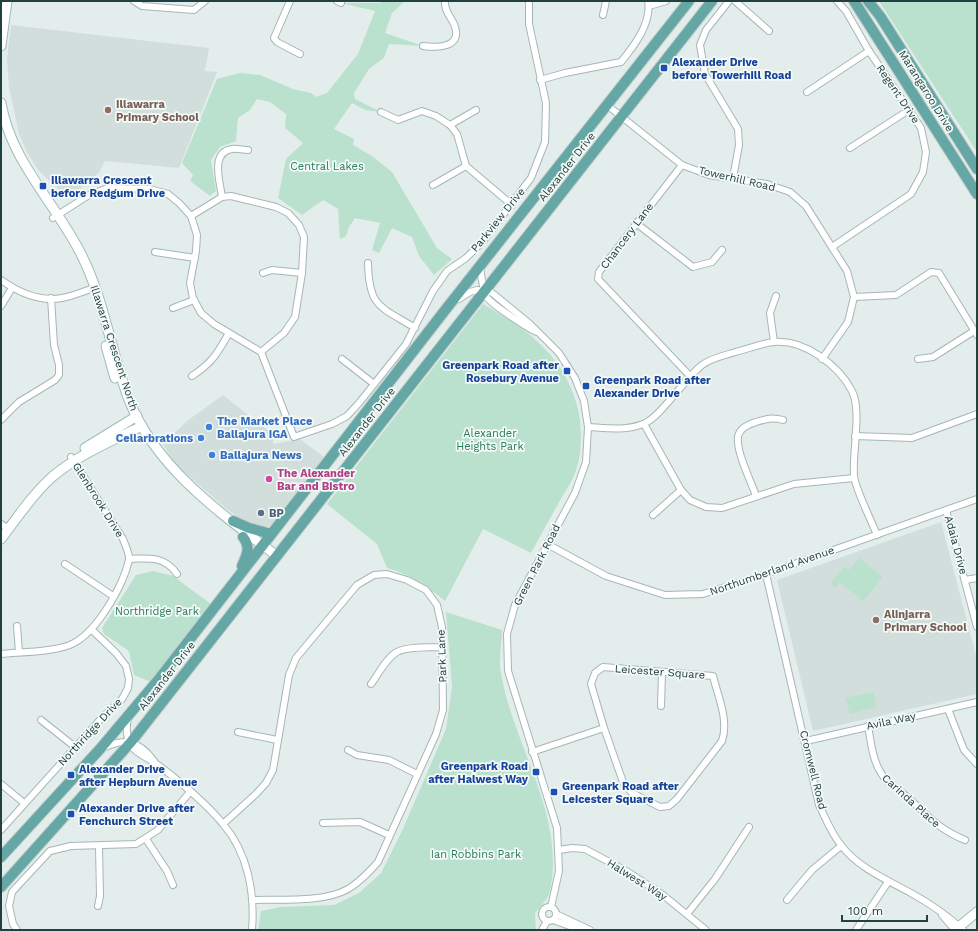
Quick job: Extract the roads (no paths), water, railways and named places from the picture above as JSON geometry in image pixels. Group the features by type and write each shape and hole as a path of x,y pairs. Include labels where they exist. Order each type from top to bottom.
{"main road":[{"path":"1,17 2,1"},
{"path":"1,46 7,1"},
{"name":"Alexander Drive","path":"1,857 100,749 129,715 689,1"},
{"name":"Alexander Drive","path":"1,887 131,742 712,1"},
{"name":"Marangaroo Drive","path":"854,1 977,194"},
{"name":"Marangaroo Drive","path":"868,1 880,16 977,169"},
{"name":"Illawarra Crescent North","path":"1,103 13,145 25,168 55,216 92,288 120,390 151,450 182,485 243,537 261,547"},
{"path":"942,113 936,113 935,116 955,159"},
{"name":"Illawarra Crescent North","path":"1,122 10,146 21,167 55,216"},
{"path":"73,459 135,417"},
{"path":"1,539 4,527 34,486 47,473 140,427"},
{"name":"Illawarra Crescent North","path":"140,427 169,463 205,498 275,558"},
{"path":"233,521 249,528 271,534"},
{"path":"238,577 248,550 248,545 243,537"},
{"path":"34,821 36,829 40,832 48,834"},
{"path":"958,929 977,912"},
{"path":"958,929 977,919"}],"street":[{"path":"134,1 142,6 194,10 205,1"},
{"path":"290,1 274,38 277,42 300,54"},
{"path":"423,46 438,48 450,44 455,37 454,25 447,12 445,1"},
{"name":"Parkview Drive","path":"261,352 294,437 332,424 346,416 359,403 406,344 433,291 447,271 466,258 477,247 531,178 545,142 546,103 529,24 529,1"},
{"path":"603,15 606,1"},
{"path":"540,80 565,73 621,62 637,40 645,23 648,4 666,1"},
{"path":"729,1 706,30 700,45 705,74 738,129 739,144 733,178"},
{"path":"735,1 769,31"},
{"name":"Regent Drive","path":"832,247 911,194 923,172 926,152 921,128 869,51 846,12 837,1"},
{"path":"807,92 869,51"},
{"name":"Towerhill Road","path":"606,105 682,165 709,175 768,184 790,192 806,206 847,271 854,297 848,322 822,358"},
{"path":"450,125 476,110"},
{"path":"850,148 909,110"},
{"path":"382,112 398,120 422,111 436,116 450,125 457,134 466,166 512,204"},
{"path":"222,197 218,162 220,156 222,153 231,149 248,150"},
{"name":"Chancery Lane","path":"682,165 599,272 598,279 690,376"},
{"path":"433,186 466,166"},
{"path":"55,216 89,195 108,188 150,189 168,194 191,216 197,235 195,258 190,282 194,300 201,313 214,324 261,352 284,333 295,317 302,273 304,237 299,225 290,215 276,207 231,196 222,197 191,216"},
{"path":"636,223 693,267 712,262 722,250"},
{"path":"155,252 195,258"},
{"path":"368,263 370,292 377,303 415,328"},
{"path":"480,266 481,280 485,292"},
{"path":"263,273 272,270 302,273"},
{"path":"854,297 896,294 931,272 939,273 976,333 933,357 918,359"},
{"path":"1,280 12,288 34,297 61,298 92,288"},
{"path":"1,306 12,288"},
{"path":"446,309 470,292 477,290 485,292"},
{"name":"Green Park Road","path":"485,292 491,292 530,324 559,353 575,378 584,401 588,427 586,462 574,493 515,605 507,634 508,671 532,752 557,828 559,872 551,907 547,907 542,912 542,916 552,918"},
{"path":"774,342 770,313 776,296"},
{"path":"1,420 19,402 55,380 58,375 59,365 54,345 51,298"},
{"path":"173,308 194,300"},
{"path":"192,376 208,366 229,333"},
{"path":"588,427 624,428 644,424 660,410 690,376 703,364 715,358 774,342 801,345 822,358 844,377 854,393 856,412 854,478 877,535"},
{"path":"342,359 374,384"},
{"path":"855,436 912,438 977,414"},
{"path":"756,496 738,446 738,436 743,428 750,423 772,417 783,420"},
{"path":"644,424 681,490 690,500 706,507 722,508 794,484 854,478"},
{"name":"Glenbrook Drive","path":"73,459 123,539 129,558"},
{"path":"652,515 681,490"},
{"name":"Northumberland Avenue","path":"547,544 606,576 665,595 703,594 766,574 977,499"},
{"name":"Adaia Drive","path":"946,510 977,627"},
{"path":"1,654 50,649 74,644 92,630 120,586 129,558 157,559 168,564 177,574"},
{"path":"65,564 113,596"},
{"name":"Park Lane","path":"223,824 266,783 272,770 289,675 296,658 356,584 374,575 387,574 408,580 426,590 437,605 442,627 441,647 444,681 443,710 436,734 378,862 363,878 347,890 325,897 253,900"},
{"name":"Cromwell Road","path":"766,574 820,805 829,827 841,846 859,862 888,882 912,894 939,912 958,929"},
{"path":"965,580 977,578"},
{"path":"17,626 19,652"},
{"name":"Northridge Drive","path":"1,830 75,747 122,699 128,688 129,680 126,666 116,653 92,630"},
{"path":"371,684 390,657 397,652 408,649 441,647"},
{"name":"Leicester Square","path":"603,667 713,676 724,720 725,732 722,740 677,799 669,806 660,807 632,793 623,782 604,728 590,684 595,673 603,667"},
{"path":"661,706 662,673"},
{"name":"Avila Way","path":"806,741 977,702"},
{"path":"948,709 964,750 977,764"},
{"path":"129,715 126,730 132,747 154,762 190,792 223,824 236,843 247,869 253,900 252,930"},
{"path":"41,720 75,747"},
{"name":"Carinda Place","path":"868,726 876,764 881,775 919,808 931,821 950,834 965,840"},
{"path":"532,752 604,728"},
{"path":"238,732 277,740"},
{"path":"100,749 120,742 131,742"},
{"path":"348,750 357,755 389,760 418,774"},
{"path":"1,784 24,803"},
{"path":"17,930 13,924 9,906 12,892 50,851 72,846 136,844 158,830 190,792"},
{"path":"323,823 360,822 390,835"},
{"path":"687,914 715,879 749,827"},
{"path":"146,838 167,871 173,886"},
{"path":"98,906 100,896 100,846"},
{"path":"788,900 812,870 841,846"},
{"name":"Halwest Way","path":"559,850 572,848 585,850 628,872 663,895 706,930"},
{"path":"856,930 888,882"},
{"path":"542,930 552,918 551,907"},
{"path":"552,918 581,930"},
{"path":"552,918 590,930"}],"place":[{"name":"Alexander Drive before Towerhill Road","path":"664,68"},
{"name":"Illawarra Primary School","path":"108,110"},
{"name":"Illawarra Crescent before Redgum Drive","path":"43,186"},
{"name":"Greenpark Road after Rosebury Avenue","path":"567,371"},
{"name":"Greenpark Road after Alexander Drive","path":"586,386"},
{"name":"The Market Place Ballajura IGA","path":"209,427"},
{"name":"Cellarbrations","path":"201,438"},
{"name":"Ballajura News","path":"212,455"},
{"name":"The Alexander Bar and Bistro","path":"269,479"},
{"name":"BP","path":"261,513"},
{"name":"Alinjarra Primary School","path":"876,620"},
{"name":"Greenpark Road after Halwest Way","path":"536,772"},
{"name":"Alexander Drive after Hepburn Avenue","path":"71,775"},
{"name":"Greenpark Road after Leicester Square","path":"554,792"},
{"name":"Alexander Drive after Fenchurch Street","path":"71,814"}],"park label":[{"name":"Central Lakes","path":"327,166"},
{"name":"Alexander Heights Park","path":"490,439"},
{"name":"Northridge Park","path":"157,611"},
{"name":"Ian Robbins Park","path":"476,854"}]}
